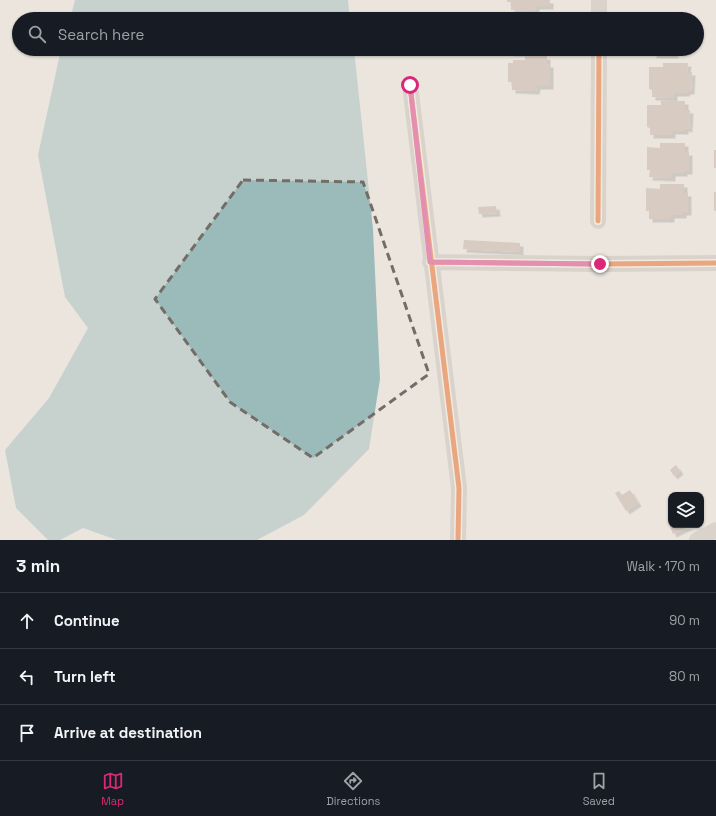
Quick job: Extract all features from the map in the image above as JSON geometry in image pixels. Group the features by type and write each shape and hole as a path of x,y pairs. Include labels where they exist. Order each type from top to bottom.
{"street":[{"path":"599,0 599,12"},
{"path":"598,221 599,56"},
{"path":"410,85 430,262 459,488 458,540"},
{"path":"430,262 600,264 716,263"},
{"path":"697,540 716,530"}],"highlighted area":[{"path":"243,180 363,182 429,374 313,458 230,402 155,299"}],"water":[{"path":"75,0 348,0 349,12 72,12"},
{"path":"59,56 355,56 373,229 380,379 369,449 304,515 257,540 117,540 83,528 60,540 48,540 16,508 5,450 49,398 88,328 65,297 38,155"}],"building":[{"path":"507,0 550,0 550,6 536,6 536,11 511,10 511,2 507,2"},
{"path":"525,56 547,56 547,64 550,64 550,86 537,86 536,91 512,90 512,82 508,82 508,63 513,63 513,60 525,60"},
{"path":"663,63 688,63 687,72 692,72 691,91 687,91 686,93 674,93 674,98 652,97 652,90 649,89 649,67 663,67"},
{"path":"661,101 685,101 685,110 690,110 689,129 685,128 685,131 672,131 672,135 650,135 650,128 647,127 647,105 661,105"},
{"path":"660,143 685,143 685,152 689,152 689,171 684,171 684,173 672,173 672,178 649,177 650,170 647,170 647,147 660,148"},
{"path":"714,150 716,150 716,168 714,168"},
{"path":"660,184 684,184 684,193 688,193 688,212 683,212 683,215 671,215 671,219 649,219 649,211 646,211 646,188 660,189"},
{"path":"714,192 716,192 716,211 714,211"},
{"path":"496,206 497,213 479,214 478,207"},
{"path":"464,240 520,243 520,252 463,249"},
{"path":"676,465 680,471 674,476 670,470"},
{"path":"630,490 638,503 626,511 615,493 619,491 622,495"},
{"path":"671,528 686,528 673,534"}],"cycle path":[{"path":"598,221 599,56"},
{"path":"410,85 459,488 458,540"},
{"path":"430,262 600,264 716,263"}],"route":[{"path":"410,85 430,262 600,264"}]}
